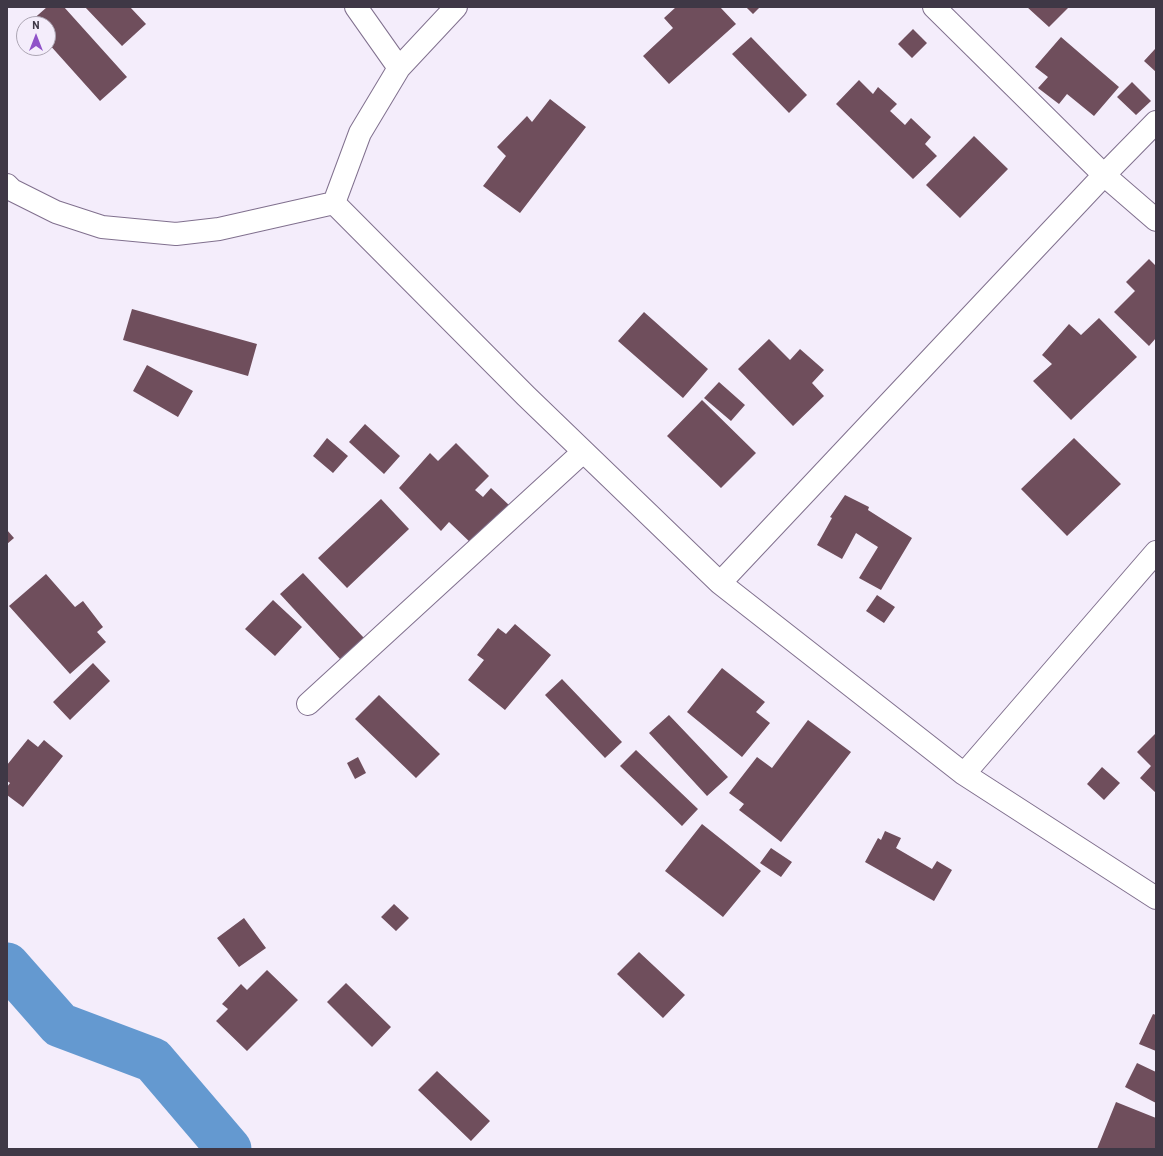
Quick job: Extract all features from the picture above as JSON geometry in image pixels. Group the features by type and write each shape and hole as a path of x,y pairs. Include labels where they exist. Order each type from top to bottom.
{"street":[{"path":"356,7 399,68"},
{"path":"334,203 360,133 399,68 456,7"},
{"path":"934,7 1104,174 1156,220"},
{"path":"720,583 1104,174 1156,122"},
{"path":"7,185 12,190 56,212 102,227 176,234 219,230 334,203"},
{"path":"334,203 526,396 720,583 964,774 1156,898"},
{"path":"308,704 583,452"},
{"path":"964,774 1156,552"}],"building":[{"path":"47,7 64,7 127,77 100,101 56,52 56,16 37,16"},
{"path":"85,7 130,7 146,24 122,46"},
{"path":"676,7 720,7 736,24 669,84 643,56 673,28 664,18"},
{"path":"746,7 760,7 753,14"},
{"path":"1027,7 1069,7 1049,27"},
{"path":"913,29 927,43 912,58 898,44"},
{"path":"751,37 807,95 789,113 732,54"},
{"path":"1061,37 1119,87 1094,116 1067,94 1059,104 1038,88 1048,77 1035,67"},
{"path":"1155,49 1156,50 1156,72 1144,61"},
{"path":"859,80 873,94 878,87 897,104 890,111 905,125 911,118 931,137 925,144 937,156 913,179 836,104"},
{"path":"1132,82 1151,101 1136,115 1117,97"},
{"path":"550,99 586,127 520,213 483,186 506,156 497,147 527,116 532,122"},
{"path":"974,136 1008,169 960,218 926,185"},
{"path":"1149,259 1156,266 1156,338 1149,346 1114,312 1135,291 1126,282"},
{"path":"132,309 257,344 248,376 123,340"},
{"path":"644,312 708,369 683,398 618,341"},
{"path":"1099,318 1137,357 1071,420 1033,381 1052,364 1042,355 1069,324 1081,335"},
{"path":"769,339 790,360 800,349 824,370 812,383 824,396 793,426 738,369"},
{"path":"147,365 193,391 178,417 133,391"},
{"path":"719,382 745,405 731,421 704,398"},
{"path":"702,400 756,453 721,488 667,436"},
{"path":"365,424 400,456 384,474 349,442"},
{"path":"327,438 348,456 333,473 313,456"},
{"path":"1074,438 1121,484 1067,536 1021,489"},
{"path":"456,443 489,476 475,490 483,497 491,488 510,506 473,545 449,522 441,531 399,488 430,453 438,461"},
{"path":"845,495 869,507 868,510 912,538 881,590 859,578 878,547 856,533 842,559 817,545 832,518 830,517"},
{"path":"381,499 409,529 347,588 318,558"},
{"path":"7,530 14,538 7,544"},
{"path":"303,573 364,638 340,659 280,594"},
{"path":"46,574 75,607 83,601 103,627 97,632 106,642 70,674 9,606"},
{"path":"877,595 895,607 884,623 866,611"},
{"path":"273,600 302,627 275,656 245,629"},
{"path":"515,624 551,655 505,710 468,680 484,660 477,655 498,628 506,634"},
{"path":"93,663 110,681 70,720 53,702"},
{"path":"722,668 765,702 756,712 770,723 742,757 687,712"},
{"path":"562,679 622,742 605,758 545,695"},
{"path":"379,695 440,754 416,778 355,719"},
{"path":"669,715 728,777 707,796 649,733"},
{"path":"808,720 851,752 781,842 739,810 744,804 729,793 757,757 772,768"},
{"path":"1156,733 1156,793 1140,778 1151,766 1137,752"},
{"path":"28,739 38,747 44,740 63,756 23,807 7,795 7,787 10,783 7,781 7,765"},
{"path":"636,750 698,809 682,826 620,766"},
{"path":"358,757 366,773 355,779 347,763"},
{"path":"1102,767 1120,783 1104,800 1087,784"},
{"path":"702,824 761,871 723,917 665,871"},
{"path":"885,831 901,838 896,848 932,869 937,861 952,870 934,901 865,862 878,838 881,840"},
{"path":"771,848 792,862 781,877 760,863"},
{"path":"394,904 409,918 396,931 381,917"},
{"path":"244,918 266,948 239,967 217,938"},
{"path":"639,952 685,995 663,1018 617,974"},
{"path":"267,970 298,1000 247,1051 216,1021 228,1009 222,1004 241,984 247,990"},
{"path":"346,983 391,1027 372,1047 327,1002"},
{"path":"1153,1014 1156,1015 1156,1051 1139,1044"},
{"path":"1137,1063 1156,1072 1156,1103 1125,1087"},
{"path":"437,1071 490,1121 471,1141 418,1090"},
{"path":"1116,1102 1156,1118 1156,1149 1097,1149"}],"waterway":[{"path":"7,965 60,1025 153,1060 229,1149"}]}
